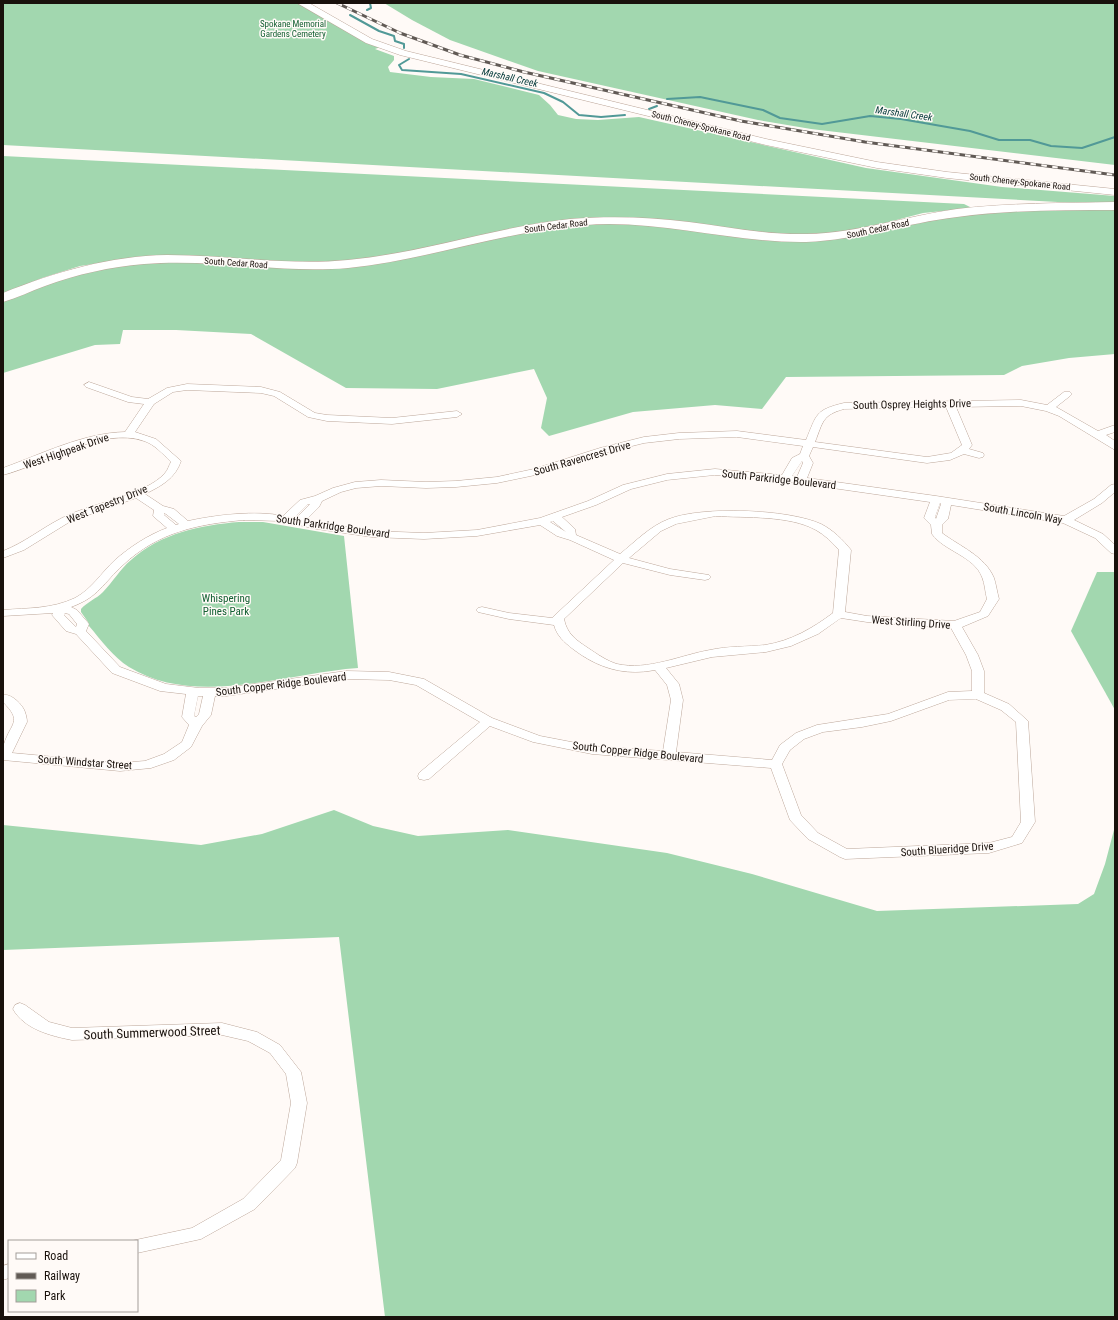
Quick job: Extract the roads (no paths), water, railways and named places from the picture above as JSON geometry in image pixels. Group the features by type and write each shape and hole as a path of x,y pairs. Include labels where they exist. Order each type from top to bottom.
{"street":[{"name":"South Cheney-Spokane Road","path":"302,3 350,31 369,40 403,52 773,144 913,171 1115,192"},
{"name":"South Cedar Road","path":"3,298 65,274 101,266 135,261 174,260 307,266 345,264 388,259 557,224 598,221 645,221 774,238 809,239 849,236 956,213 985,210 1115,206"},
{"path":"89,384 131,400 150,402"},
{"path":"129,434 150,402 170,390 187,387 261,390 277,394 312,415 327,418 392,420 458,414"},
{"path":"1049,408 1067,394"},
{"name":"South Osprey Heights Drive","path":"786,478 796,460 804,456 821,416 830,410 844,406 1021,403 1049,408 1062,414 1113,444 1115,447"},
{"path":"950,404 967,445 963,451 979,455"},
{"path":"1097,435 1115,428"},
{"name":"West Highpeak Drive","path":"3,472 108,435 129,434"},
{"name":"West Tapestry Drive","path":"3,555 14,551 42,532 68,519 137,494 163,480 173,472 176,460 150,439 129,434"},
{"name":"South Ravencrest Drive","path":"285,520 304,502 318,499 337,490 355,485 381,483 426,485 456,484 497,480 536,472 604,450 644,440 679,436 737,434 927,460 947,458 963,451"},
{"name":"South Osprey Heights Drive","path":"802,480 808,463 804,456"},
{"name":"South Parkridge Boulevard","path":"3,621 32,619 48,611 79,600 97,587 118,563 138,547 161,534 174,529 186,525 218,519 244,517 285,520 372,534 424,536 477,533 542,520 592,504 627,487 667,477 715,472 786,478 942,500"},
{"path":"1066,520 1098,500 1115,487"},
{"path":"137,494 160,509 170,512 186,525"},
{"name":"South Ravencrest Drive","path":"298,522 318,499"},
{"name":"South Lincoln Way","path":"942,500 1043,515 1066,520 1099,536 1115,551"},
{"name":"West Stirling Drive","path":"840,614 867,619 955,625 984,614 993,599 988,578 978,563 937,534 936,524 943,519 942,500"},
{"path":"160,509 158,516 174,529"},
{"path":"716,513 790,519 814,525 834,537 845,550 840,614 820,629 795,641 769,648 712,653 659,667 624,670 605,665 590,656 561,632 558,622 558,618 620,559 657,529 673,521 716,513"},
{"path":"554,516 571,531 571,537"},
{"path":"542,520 561,534 620,559 656,570 705,577"},
{"name":"South Copper Ridge Boulevard","path":"62,607 58,615 70,629 80,630 116,670 164,688 226,692 346,675 389,676 420,682 488,721 537,739 592,750 776,764"},
{"path":"482,610 510,616 558,622"},
{"name":"South Parkridge Boulevard","path":"3,613 48,611"},
{"path":"776,764 786,748 800,736 821,728 862,723 891,717 948,696 978,695 978,671 972,655 955,625"},
{"path":"659,667 673,684 677,700 668,756"},
{"path":"193,691 188,717 196,724"},
{"name":"South Windstar Street","path":"4,756 120,767 146,765 169,757 187,744 196,724 205,714 210,692"},
{"name":"South Blueridge Drive","path":"776,764 795,817 813,836 845,854 989,848 1017,840 1028,822 1022,720 1005,707 978,695"},
{"path":"4,756 21,722 18,711 6,698"},
{"path":"424,776 488,721"},
{"name":"South Summerwood Street","path":"20,1009 35,1022 52,1030 72,1034 222,1029 245,1034 252,1036 275,1049 293,1072 299,1103 289,1163 249,1204 196,1234 138,1246"}],"waterway":[{"name":"Marshall Creek","path":"367,10 371,8 370,3"},
{"name":"Marshall Creek","path":"350,15 379,31 394,36 395,41 404,44 404,48"},
{"name":"Marshall Creek","path":"409,59 399,65 402,70 461,74 544,93 563,102 579,115 601,117 625,115"},
{"name":"Marshall Creek","path":"667,99 700,97 763,110 780,118 822,124 870,116 901,119 970,131 999,140 1030,140 1051,146 1082,148 1115,137"},
{"name":"Marshall Creek","path":"649,109 657,106"}],"railway":[{"path":"337,3 400,33 460,55 524,72 741,121 865,142 1115,175"}],"park label":[{"name":"Spokane Memorial Gardens Cemetery","path":"293,30"},
{"name":"Whispering Pines Park","path":"226,604"}]}
